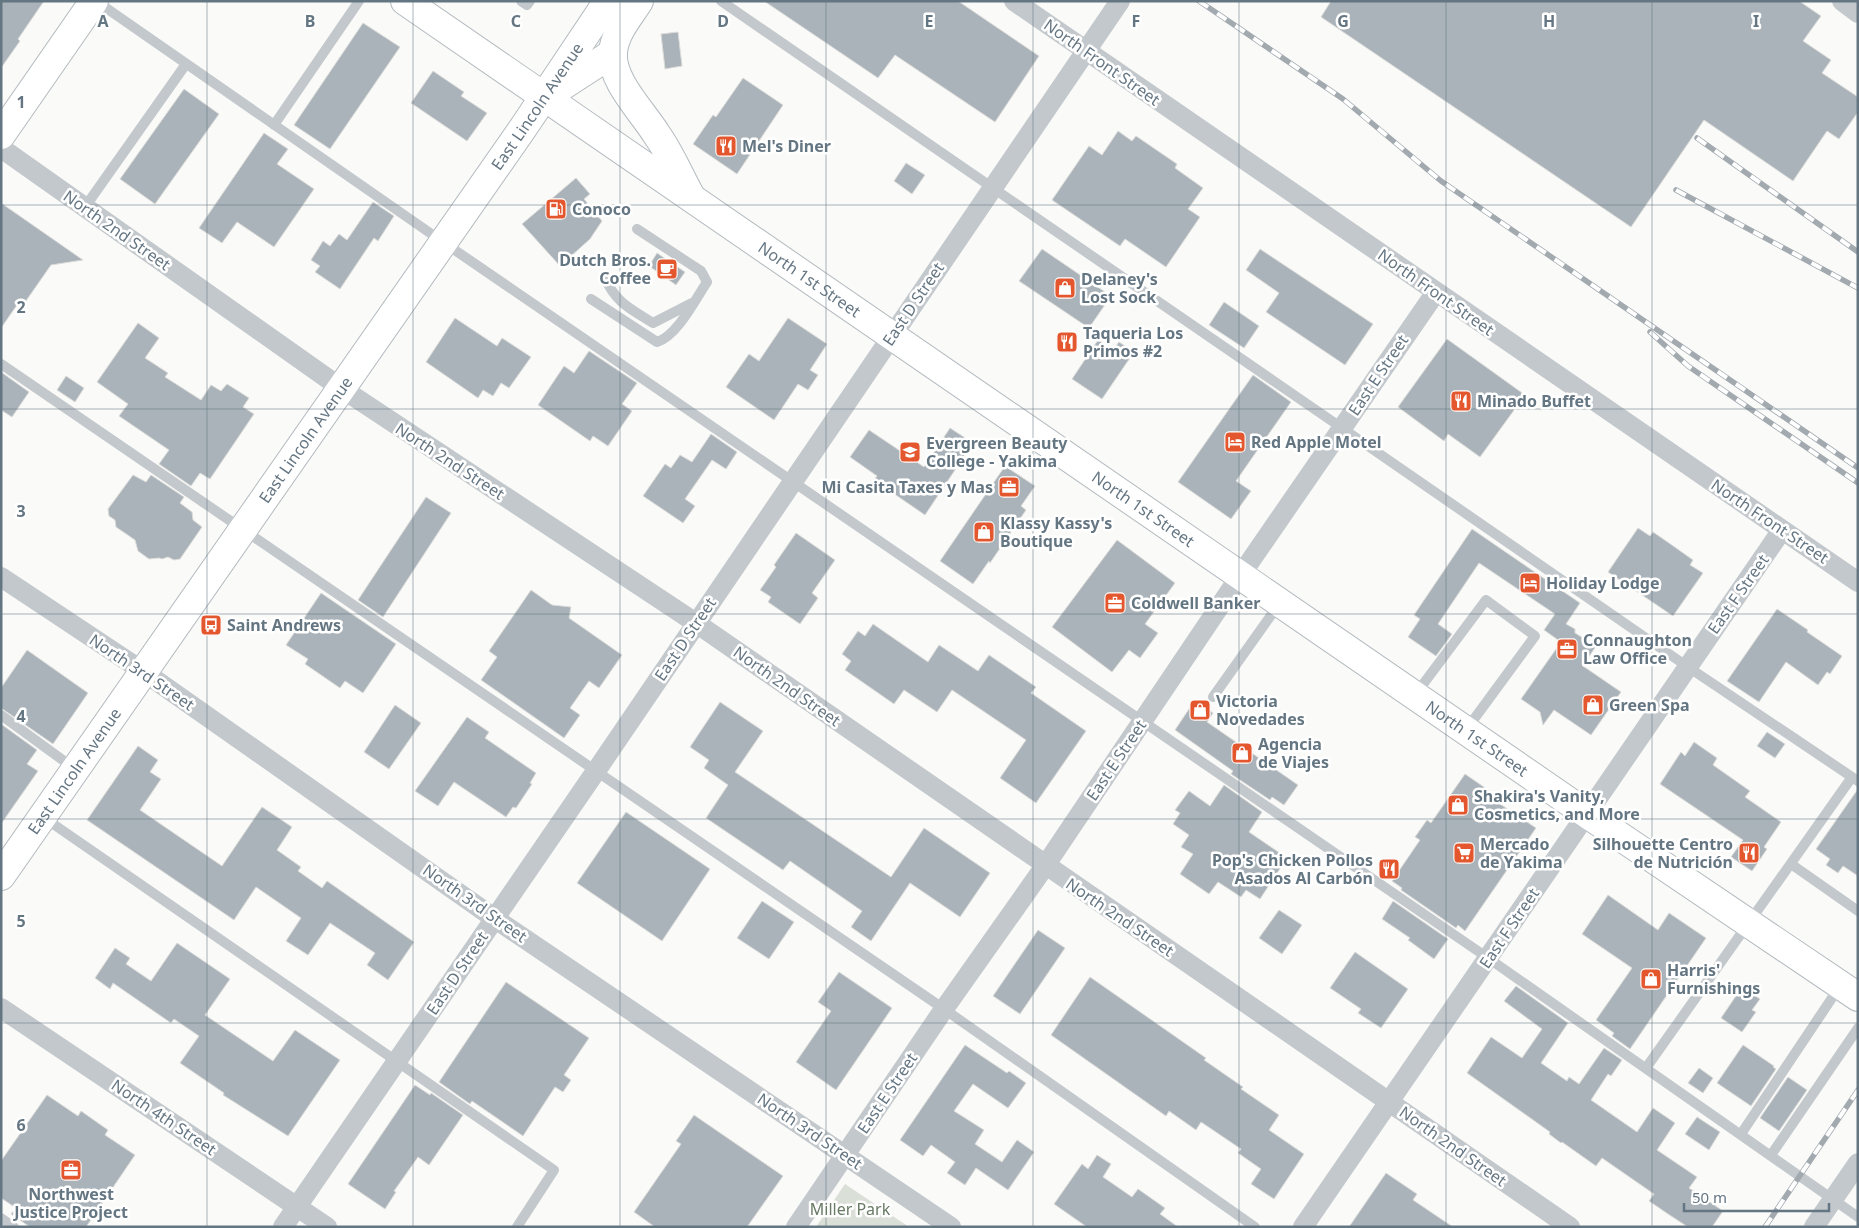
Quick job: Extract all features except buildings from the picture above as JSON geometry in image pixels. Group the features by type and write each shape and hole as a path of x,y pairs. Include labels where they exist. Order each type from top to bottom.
{"main road":[{"path":"1,135 95,1"},
{"name":"North 1st Street","path":"405,1 1414,696 1849,991"},
{"name":"East Lincoln Avenue","path":"1,876 544,98 608,1"},
{"path":"639,1 617,35 613,53 617,72 631,99 658,136 692,199"},
{"path":"544,98 613,53"}],"street":[{"name":"North Front Street","path":"1014,1 1858,582"},
{"name":"East D Street","path":"283,1227 1120,1"},
{"path":"1842,1 1858,13"},
{"name":"North 2nd Street","path":"1,148 341,388 696,623 1570,1227"},
{"name":"East E Street","path":"796,1227 944,1008 1045,866 1240,576 1436,292"},
{"name":"East F Street","path":"1304,1227 1782,530"},
{"name":"North 3rd Street","path":"1,577 144,672 494,918 950,1227"},
{"name":"North 4th Street","path":"1,1008 327,1227"},
{"path":"1814,1227 1858,1163"}],"lane":[{"path":"95,1 443,242 1488,958 1858,1217"},
{"path":"274,125 359,1"},
{"path":"521,1 527,5 530,1"},
{"path":"721,1 1688,667 1855,779 1791,864 1646,1068"},
{"path":"85,207 186,64"},
{"path":"591,299 657,342 672,334 707,282 701,271 637,229"},
{"path":"605,278 611,290 622,303 653,323 693,303"},
{"path":"1,364 244,528 944,1008 1255,1227"},
{"path":"1414,696 1486,600 1535,636 1466,731"},
{"path":"1213,697 1279,603"},
{"path":"1,715 76,769"},
{"path":"43,817 554,1170 517,1227"},
{"path":"1791,864 1858,911"},
{"path":"1741,1134 1849,991"},
{"path":"1771,1155 1858,1028"},
{"path":"1,1218 14,1227"}],"green space":[{"name":"Miller Park","path":"845,1184 909,1227 816,1227"}],"railway":[{"path":"1199,1 1343,99 1441,181 1858,468"},
{"path":"1697,138 1858,252"},
{"path":"1676,190 1858,288"},
{"path":"1650,332 1688,366 1858,483"},
{"path":"1765,1227 1858,1090"}],"place":[{"name":"Mel's Diner","path":"726,146"},
{"name":"Conoco","path":"556,209"},
{"name":"Dutch Bros. Coffee","path":"667,269"},
{"name":"Delaney's Lost Sock","path":"1065,288"},
{"name":"Taqueria Los Primos #2","path":"1067,342"},
{"name":"Minado Buffet","path":"1461,401"},
{"name":"Red Apple Motel","path":"1235,442"},
{"name":"Evergreen Beauty College - Yakima","path":"910,452"},
{"name":"Mi Casita Taxes y Mas","path":"1009,487"},
{"name":"Klassy Kassy's Boutique","path":"984,532"},
{"name":"Holiday Lodge","path":"1530,583"},
{"name":"Coldwell Banker","path":"1115,603"},
{"name":"Saint Andrews","path":"211,625"},
{"name":"Connaughton Law Office","path":"1567,649"},
{"name":"Green Spa","path":"1593,705"},
{"name":"Victoria Novedades","path":"1200,710"},
{"name":"Agencia de Viajes","path":"1242,753"},
{"name":"Shakira's Vanity, Cosmetics, and More","path":"1458,805"},
{"name":"Mercado de Yakima","path":"1464,853"},
{"name":"Silhouette Centro de Nutrición","path":"1749,853"},
{"name":"Pop's Chicken Pollos Asados Al Carbón","path":"1389,869"},
{"name":"Harris' Furnishings","path":"1651,979"},
{"name":"Northwest Justice Project","path":"71,1170"}]}
